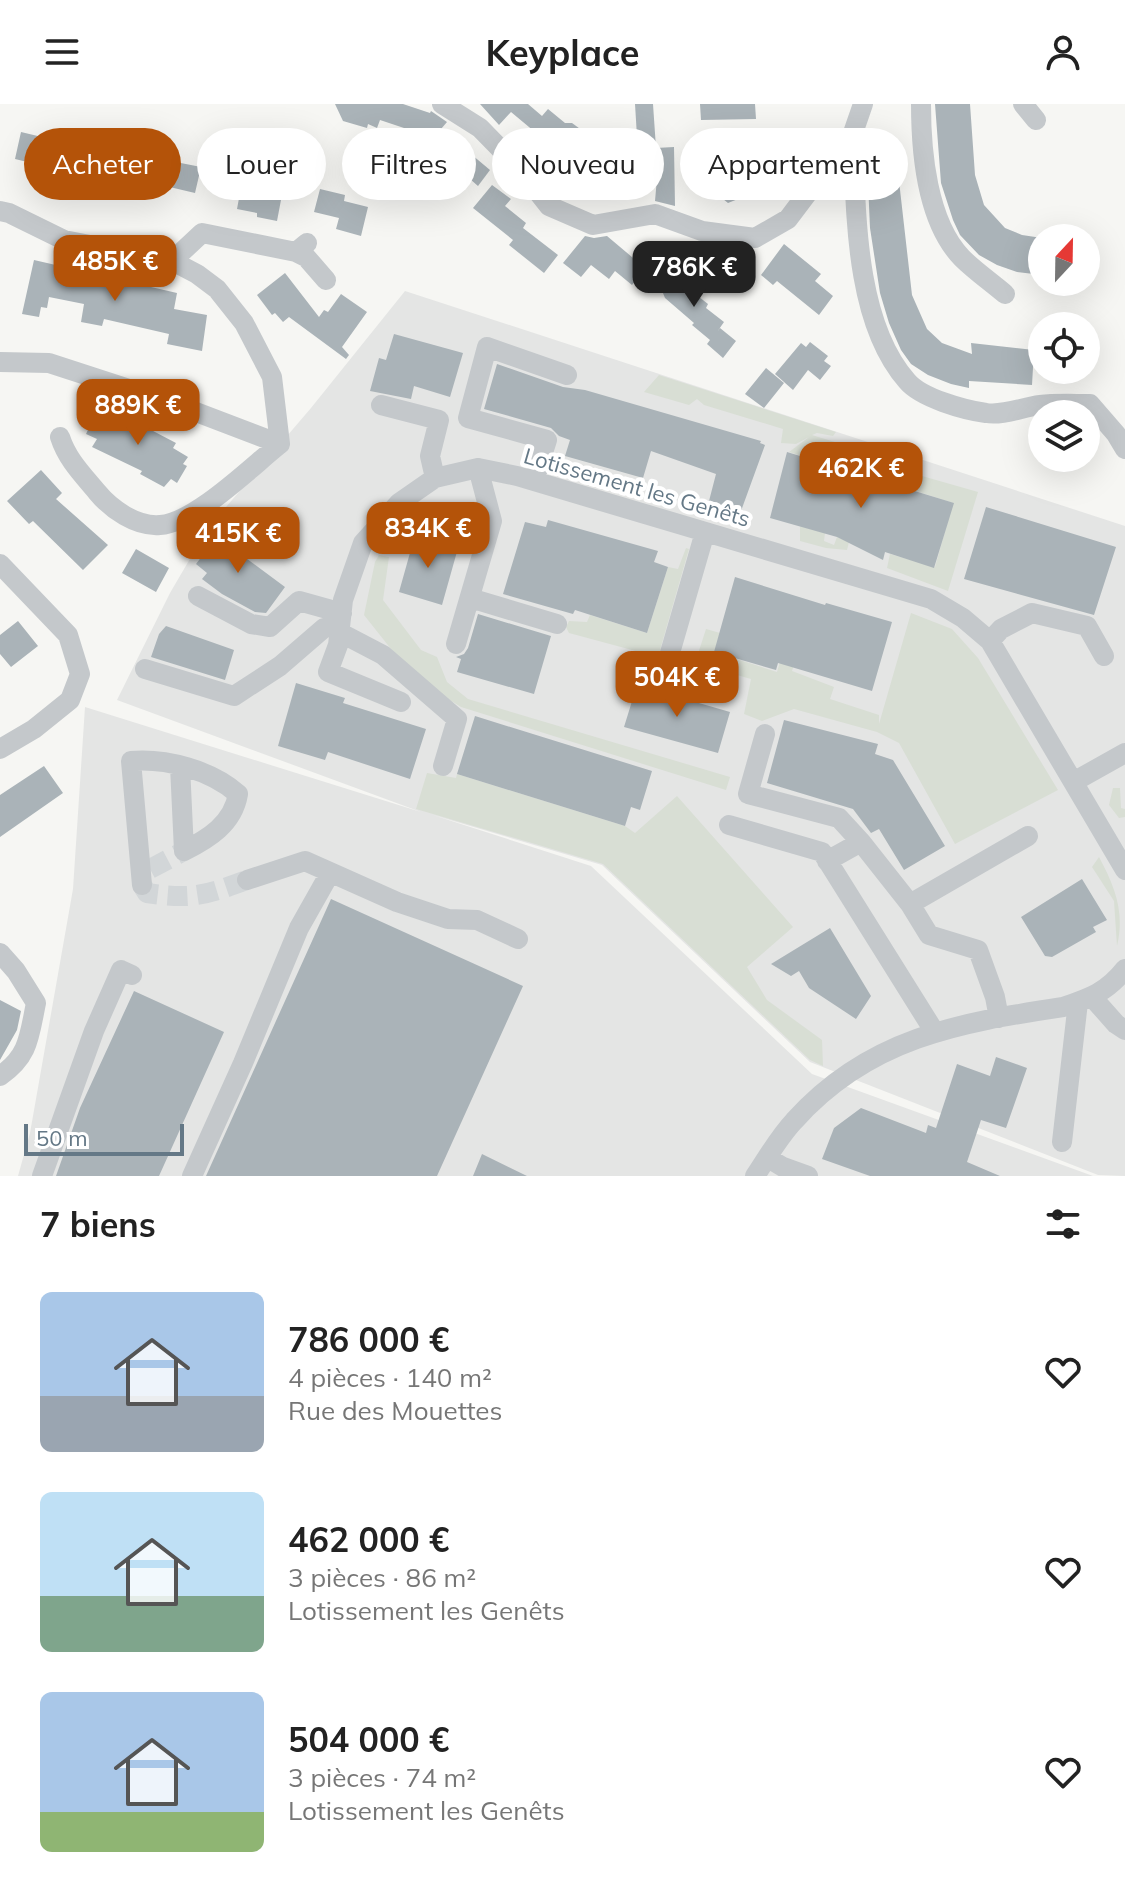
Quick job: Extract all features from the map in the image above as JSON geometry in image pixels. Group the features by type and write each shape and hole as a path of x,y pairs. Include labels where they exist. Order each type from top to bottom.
{"street":[{"path":"442,104 480,128 519,168 549,206 593,225 655,214 702,231 755,238 788,219 802,200"},
{"path":"855,128 863,104"},
{"path":"921,104 921,145 938,221 960,256 1005,294"},
{"path":"855,200 865,289 885,348 908,384 948,404 990,414 1042,404 1090,404 1125,449"},
{"path":"0,211 64,240 172,261 217,289 244,323 272,377 280,444"},
{"path":"172,261 202,233 301,247 326,280"},
{"path":"534,481 547,440 468,418 487,347 567,375"},
{"path":"0,362 49,363 175,404 280,444"},
{"path":"381,405 439,420 430,456 435,478"},
{"path":"60,437 65,454 104,500 137,523 162,525 200,509 280,444"},
{"path":"456,644 492,521 478,468"},
{"name":"Lotissement les Genêts","path":"401,702 328,672 340,629 343,600 363,543 399,503 435,478 478,468 534,481 931,599 963,618 990,641 1125,870"},
{"path":"661,684 705,532"},
{"path":"0,564 68,635 80,674 70,700 34,729 0,749"},
{"path":"198,596 251,624 270,627 299,601 383,655 457,719 443,766"},
{"path":"470,598 557,624"},
{"path":"990,641 1001,629 1032,613 1087,626 1104,656"},
{"path":"145,669 234,696 280,666 324,628 340,629"},
{"path":"765,734 748,794 839,818 910,904 929,935 978,950 999,1018"},
{"path":"1075,781 1125,753"},
{"path":"144,876 131,761 147,759 180,766"},
{"path":"1105,764 1125,770"},
{"path":"729,825 822,852 934,1031"},
{"path":"910,904 1028,836"},
{"path":"827,861 861,842"},
{"path":"247,880 305,861 397,902 448,919 477,920 518,939"},
{"path":"192,1176 234,1085 299,928 330,873"},
{"path":"0,953 16,971 36,1003 29,1037 18,1064 0,1076"},
{"path":"755,1176 792,1122 825,1091 877,1054 934,1031 1063,1007 1113,984 1125,969"},
{"path":"42,1176 94,1031 121,970 132,975"},
{"path":"1085,999 1125,1030"},
{"path":"1062,1142 1085,999"},
{"path":"768,1158 808,1176"}],"shaded area":[{"path":"405,291 1125,526 1125,1176 1098,1175 810,1062 602,865 433,815 591,866 812,1074 1093,1176 18,1176 30,1133 73,889 85,707 421,812 117,700 170,593 208,528 311,408"},
{"path":"659,375 836,432 833,436 812,435 874,454 866,483 858,474 789,452 809,437 796,444 781,443 783,429 704,405 697,399 689,405 644,392"},
{"path":"901,470 978,492 948,591 887,568 890,554 935,567 953,503 885,481"},
{"path":"800,526 825,533 824,541 834,545 837,537 849,542 847,550 800,541"},
{"path":"686,548 689,549 658,657 569,633 566,627 569,621 587,622 590,615 647,633 668,567 678,569"},
{"path":"379,555 389,557 383,600 421,650 437,657 447,682 468,699 730,777 726,790 461,707 424,684 364,615"},
{"path":"911,613 952,629 978,658 1058,790 955,844 899,743 877,732 794,709 762,721 744,714 751,679 695,663 706,629 720,633 715,652 777,672 793,618 807,623 792,671 834,687 830,699 879,715 879,724"},
{"path":"427,773 456,778 457,774 625,826 635,833 677,796 793,927 747,967 767,1000 822,1040 823,1066 810,1060 603,864 416,809"},
{"path":"1113,788 1120,788 1121,808 1125,809 1125,817 1119,818 1109,805"},
{"path":"1099,857 1117,900 1120,922 1117,946 1114,901 1092,867"}],"building":[{"path":"335,104 403,104 431,111 447,122 442,128 404,128 380,120 377,128 368,124 367,128 343,121"},
{"path":"480,104 528,104 542,116 548,109 565,123 579,128 530,128 511,112 499,125"},
{"path":"635,104 653,104 655,128 636,128"},
{"path":"700,104 755,104 756,119 701,120"},
{"path":"935,104 970,104 975,175 984,205 1005,228 1028,236 1028,273 997,265 979,255 960,235 941,183"},
{"path":"21,132 24,133 24,161 15,159"},
{"path":"674,147 675,206 655,201 664,200 664,148"},
{"path":"476,158 490,170 478,186 476,184"},
{"path":"181,163 197,166 195,193 181,190"},
{"path":"492,185 492,200 510,200 505,206 526,223 523,228 558,255 544,273 509,245 513,240 473,208"},
{"path":"326,190 342,194 344,201 368,207 361,236 336,229 339,218 314,212 317,200 326,200"},
{"path":"239,200 281,200 277,221 237,209"},
{"path":"869,200 901,200 912,295 927,329 942,343 972,354 971,343 1028,349 1028,384 1032,385 969,381 969,388 928,375 911,364 889,323 880,293"},
{"path":"585,236 607,236 645,268 632,285 615,271 609,279 591,265 581,277 563,263"},
{"path":"784,244 821,274 815,281 833,296 819,315 777,281 773,285 761,275"},
{"path":"648,256 683,279 680,282 708,304 706,308 724,322 717,332 720,328 736,341 723,358 707,344 710,340 692,325 694,323 665,298"},
{"path":"34,260 177,293 174,309 207,315 202,351 167,344 169,334 104,319 102,326 81,322 84,304 49,297 47,308 41,307 39,317 22,314"},
{"path":"285,273 319,317 324,310 328,312 341,294 367,312 342,347 349,355 346,359 289,317 283,322 275,313 272,315 257,295"},
{"path":"394,334 463,353 450,397 414,386 411,399 370,391 379,358 386,360"},
{"path":"810,342 828,356 824,361 831,366 820,380 808,370 793,390 775,374 801,343 806,347"},
{"path":"497,364 563,387 585,390 761,441 765,445 741,511 709,501 716,474 651,451 643,478 565,456 570,440 559,436 551,428 484,409"},
{"path":"766,368 784,383 764,408 745,394"},
{"path":"111,409 176,443 173,448 188,457 183,464 187,466 177,483 171,479 164,487 140,474 142,471 92,447 97,439 86,434 97,411 107,416"},
{"path":"787,452 954,503 934,568 885,552 883,560 837,537 770,518"},
{"path":"41,470 62,493 56,499 108,545 83,570 33,521 29,524 7,501"},
{"path":"986,507 1116,547 1094,615 964,579"},
{"path":"548,520 658,551 654,562 668,567 647,633 575,610 573,614 503,594 525,522 546,527"},
{"path":"222,530 247,548 243,556 285,587 266,613 255,612 202,579 207,573 196,564"},
{"path":"415,535 458,548 442,605 399,592"},
{"path":"136,549 169,568 156,592 122,573"},
{"path":"735,577 892,622 872,691 778,663 776,670 714,652"},
{"path":"478,614 551,636 534,694 457,672 461,659 456,657 468,648"},
{"path":"18,621 38,646 11,667 0,654 0,635"},
{"path":"166,626 234,650 225,680 151,657 159,634"},
{"path":"296,683 345,698 343,703 426,729 410,779 328,752 325,760 278,746"},
{"path":"637,685 649,688 657,696 675,695 676,691 693,696 692,701 730,712 718,753 624,727"},
{"path":"475,716 652,771 640,810 631,807 625,826 457,774"},
{"path":"784,720 878,744 875,754 893,760 945,846 904,870 879,829 871,833 853,809 767,783"},
{"path":"44,766 63,793 0,837 0,795"},
{"path":"1082,879 1107,920 1093,927 1096,932 1052,957 1045,956 1021,917"},
{"path":"331,899 523,986 437,1176 206,1176"},
{"path":"830,928 871,996 856,1019 809,988 799,971 791,976 771,964"},
{"path":"134,991 224,1032 159,1176 56,1176 80,1108"},
{"path":"0,1000 21,1011 17,1030 0,1060"},
{"path":"996,1057 1027,1068 1006,1128 981,1120 967,1162 1000,1176 870,1176 822,1159 834,1128 861,1108 926,1133 928,1125 936,1128 957,1064 990,1076"},
{"path":"482,1154 527,1176 473,1176"}],"tunnel":[{"path":"150,869 184,851"},
{"path":"142,885 147,893 188,896 209,893 247,880"}]}
